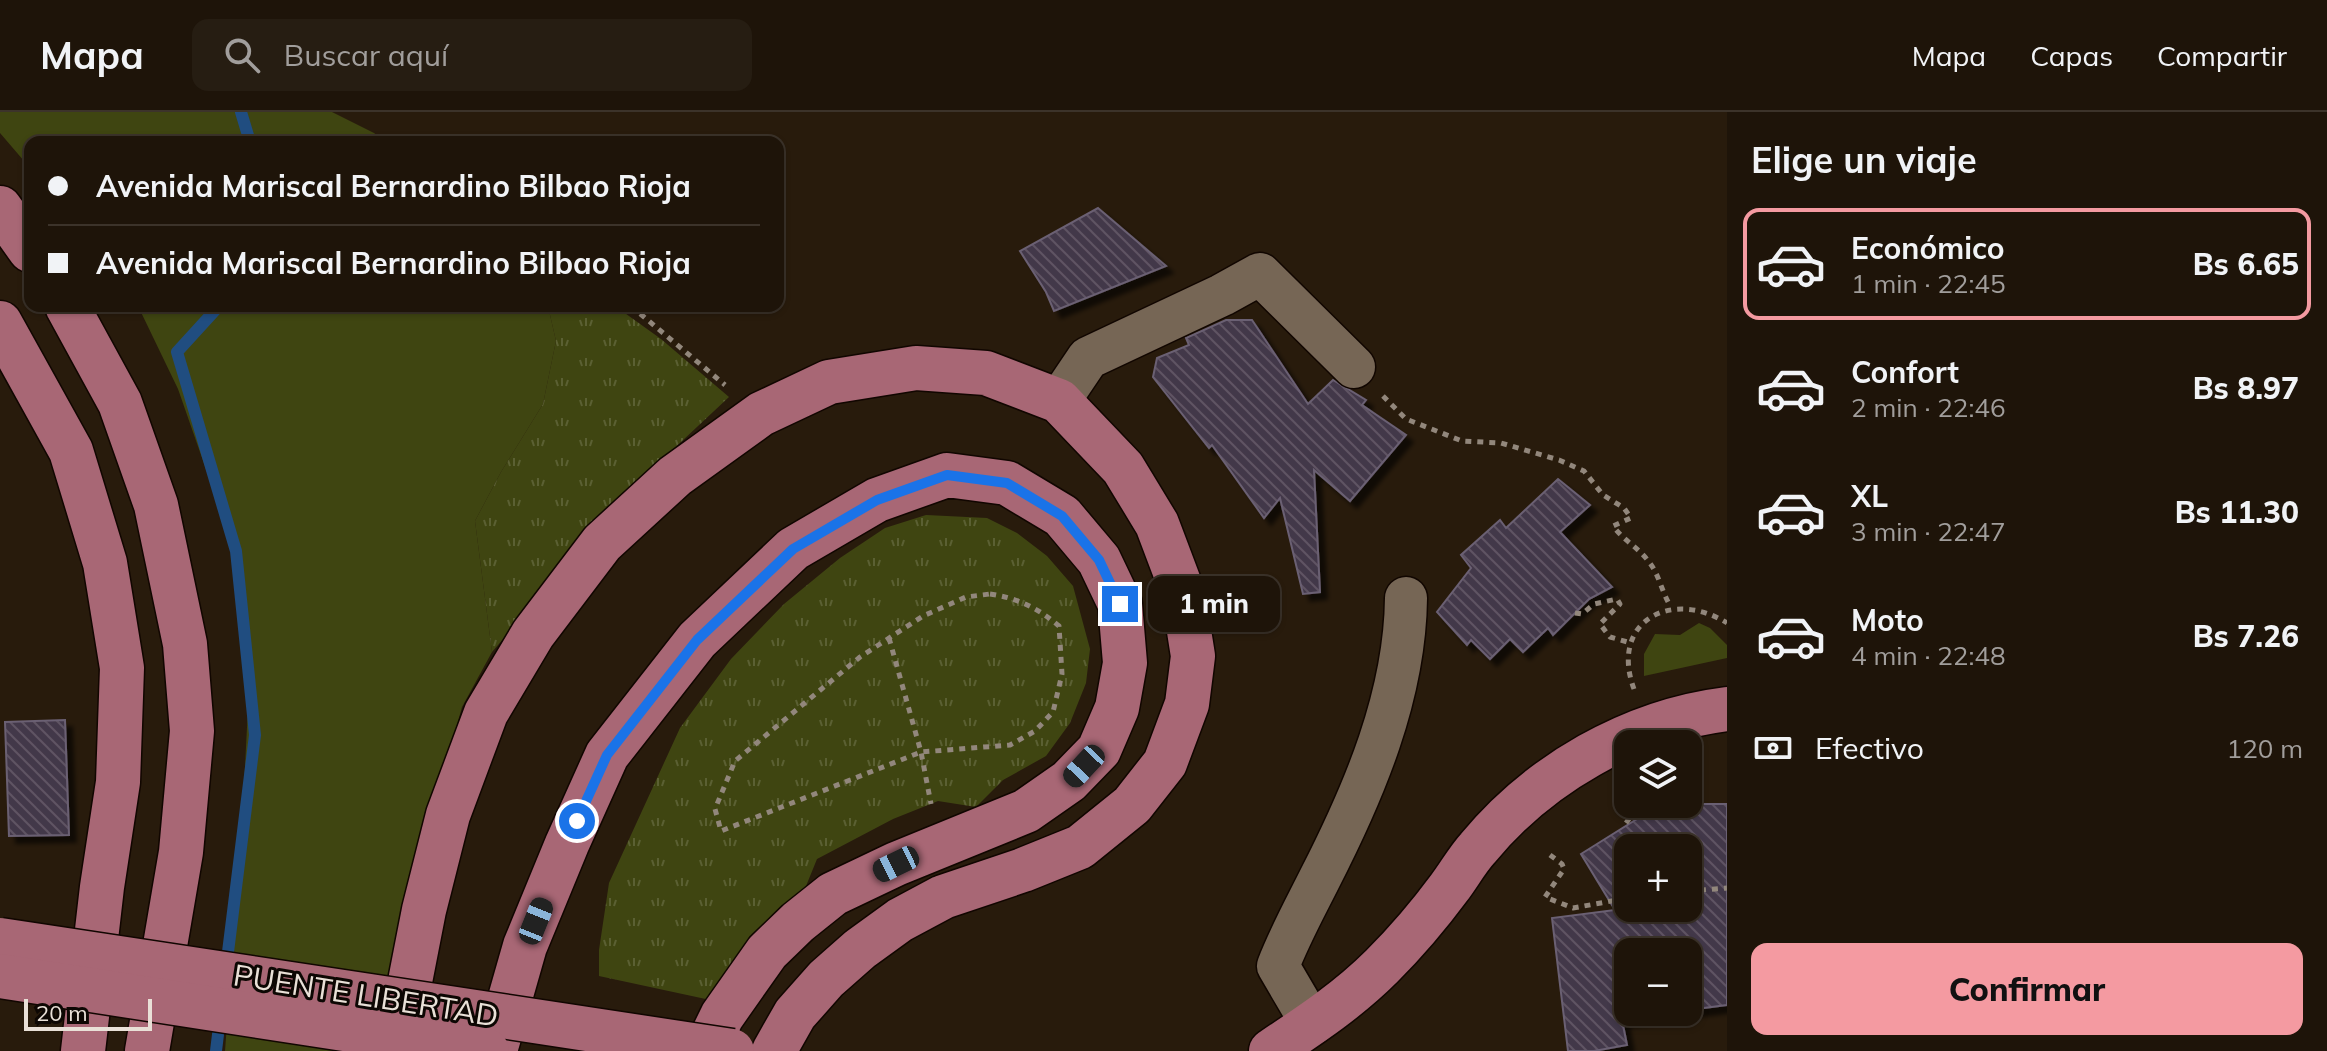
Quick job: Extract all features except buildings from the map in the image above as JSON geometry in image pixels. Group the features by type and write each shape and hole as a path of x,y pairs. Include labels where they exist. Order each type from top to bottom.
{"main road":[{"path":"0,208 24,242"},
{"path":"70,312 120,403 156,505 185,644 192,731 183,837 147,1051"},
{"path":"0,323 71,451 105,563 122,668 118,782 83,1051"},
{"path":"397,1051 424,910 448,815 486,713 533,634 602,543 675,476 761,414 829,382 916,368 986,373 1059,401 1123,468 1157,524 1183,593 1193,656 1187,704 1165,763 1132,805 1080,847 943,897 900,920 826,979 795,1014 774,1051"},
{"path":"495,1051 525,946 607,755 697,640 793,549 877,500 947,475 1007,483 1062,516 1099,560 1120,604 1125,663 1117,708 1099,750 1069,781 1026,811 896,864 833,894 767,952 722,1016 705,1051"},
{"path":"1271,1051 1350,996 1383,965 1448,890 1475,850 1544,784 1615,741 1662,722 1727,709"},
{"name":"PUENTE LIBERTAD","path":"0,940 732,1051"},
{"name":"PUENTE LIBERTAD","path":"0,976 487,1051"}],"street":[{"path":"1059,401 1088,358 1260,274 1354,367"},
{"path":"1312,1024 1278,966 1293,927 1321,877 1382,732 1403,653 1406,598"}],"path":[{"path":"638,312 761,414"},
{"path":"1354,367 1406,419 1462,441 1501,443 1559,460 1584,471 1603,495 1624,508 1631,518 1613,526 1651,563 1671,607"},
{"path":"990,594 1039,609 1059,626 1062,674 1053,712 1035,731 1010,745 921,752 721,831 715,809 735,761 860,657 923,616 966,597 990,594"},
{"path":"1575,613 1582,614 1594,604 1617,599 1620,604 1600,624 1610,637 1631,643 1646,620 1671,607 1702,609 1727,623"},
{"path":"889,638 921,752"},
{"path":"1626,823 1629,818"},
{"path":"1550,855 1564,869 1545,897 1573,908 1614,901"},
{"path":"1702,890 1727,888"}],"green space":[{"path":"0,112 332,112 378,136 24,136 24,161 0,133"},
{"path":"141,312 549,312 556,341 543,404 475,521 492,652 462,707 407,904 398,1051 225,1051 250,668 239,564 178,389"},
{"path":"549,312 623,312 661,339 729,397 635,485 492,652 475,521 543,404 556,341"},
{"path":"926,515 987,518 1017,533 1047,556 1073,586 1090,649 1086,683 1070,723 1046,756 1003,780 976,807 938,801 893,819 817,859 806,886 754,939 715,1001 599,976 599,950 609,883 680,728 731,659 784,604 840,558 885,528"},
{"path":"1699,623 1710,628 1727,645 1727,658 1644,676 1644,654 1655,634 1680,635"}],"waterway":[{"path":"241,112 248,136"},
{"path":"214,312 177,352 236,551 255,735 226,968"},
{"path":"216,1051 220,1018"}],"route":[{"path":"577,821 607,755 697,640 793,549 877,500 947,475 1007,483 1062,516 1099,560 1120,604"}]}
